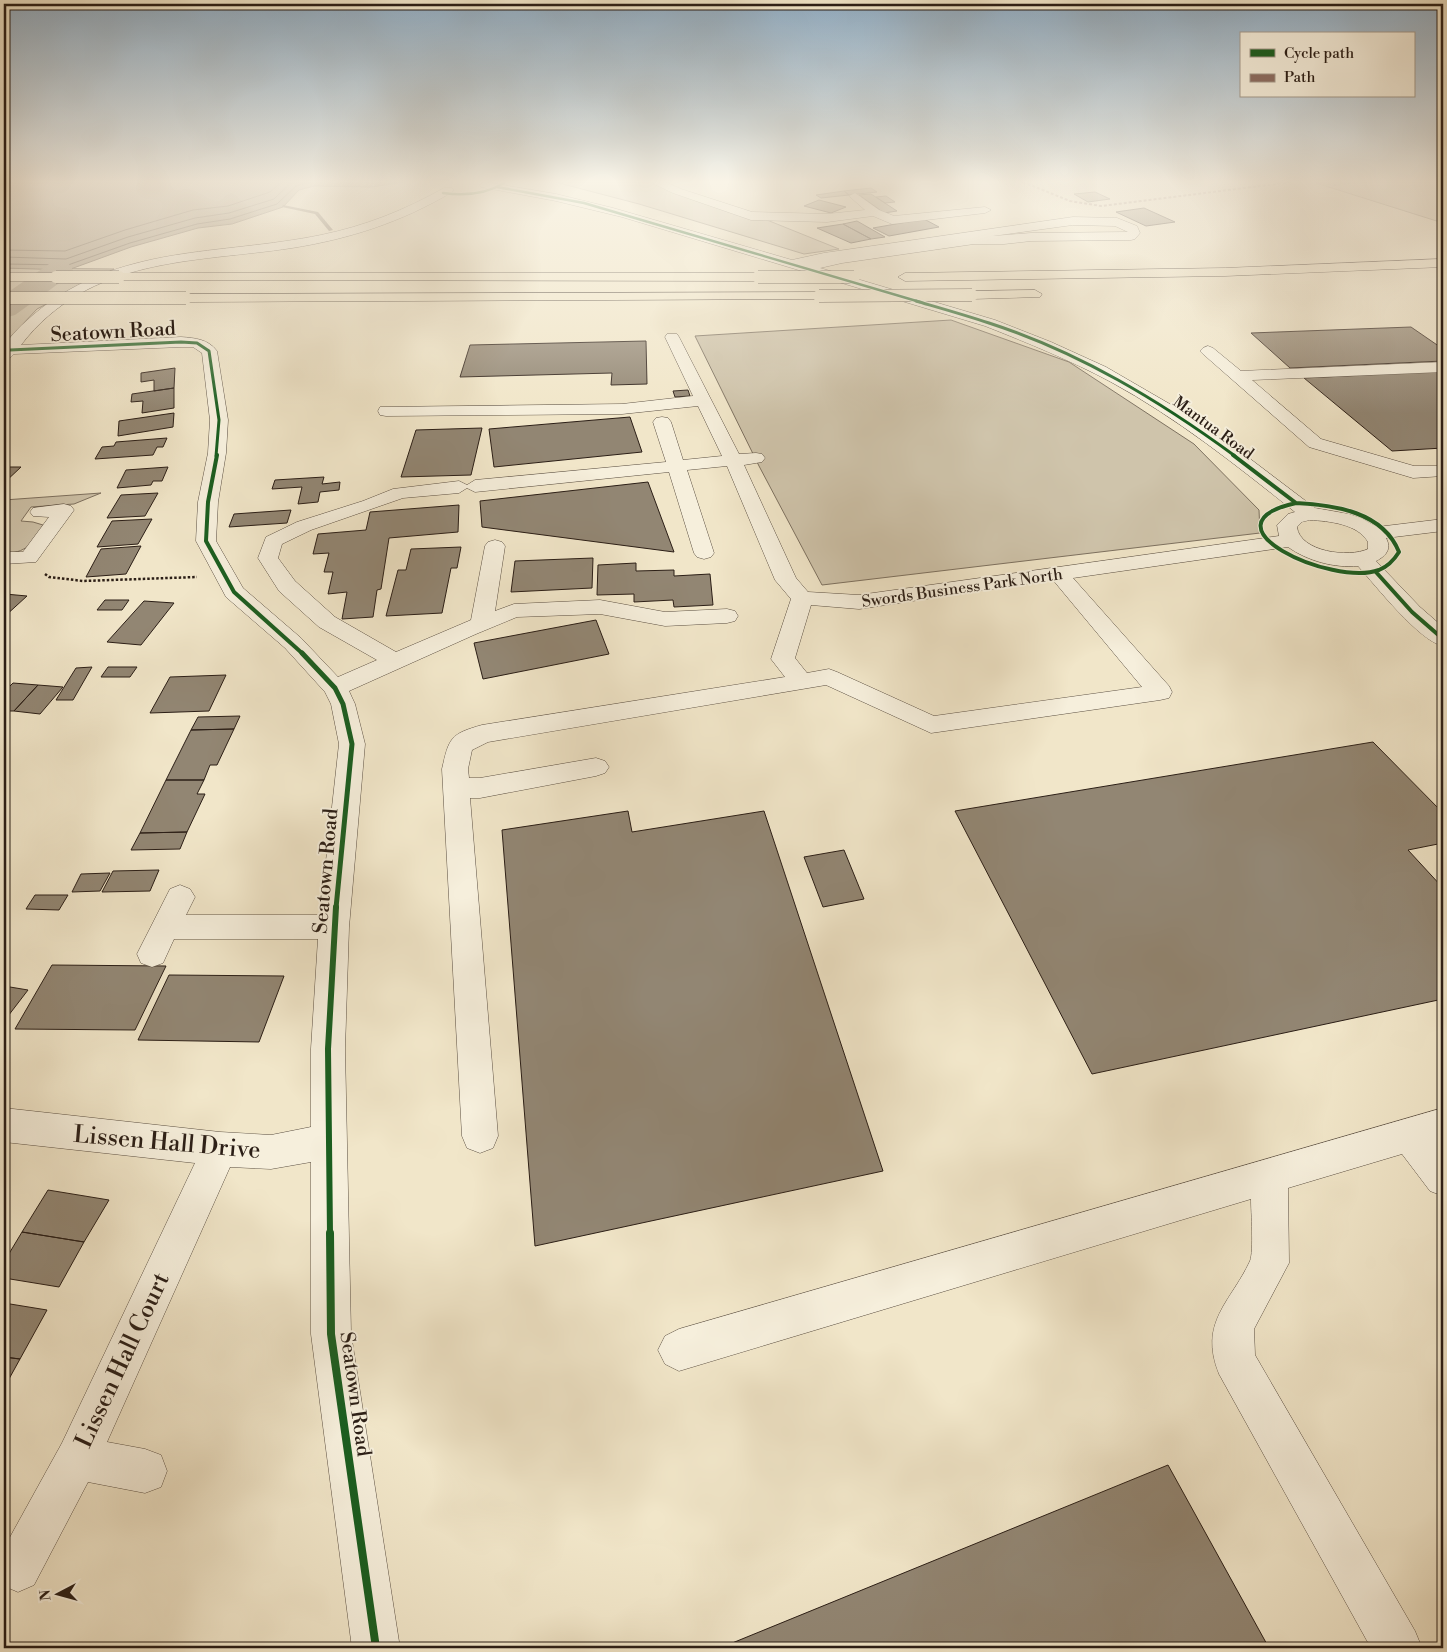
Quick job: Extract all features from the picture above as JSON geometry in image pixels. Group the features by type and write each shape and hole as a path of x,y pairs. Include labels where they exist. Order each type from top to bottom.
{"highway":[{"path":"4,276 895,277 1225,272 1443,263"},
{"path":"4,298 972,296 1047,294"}],"street":[{"path":"7,353 27,329 44,314 85,287 106,276 171,259"},
{"name":"Mantua Road","path":"776,259 990,324 1047,344 1089,364 1170,410 1310,514"},
{"path":"799,266 818,259"},
{"path":"799,266 841,259"},
{"path":"672,337 733,460 786,580 802,598 784,659 801,681"},
{"name":"Seatown Road","path":"7,353 181,342 197,342 209,351 219,420 217,453 208,502 206,542 234,592 293,643 334,688 343,704 352,744 334,927 328,1049 331,1334 376,1648"},
{"path":"1208,351 1315,443 1413,472 1443,471"},
{"path":"1237,376 1443,367"},
{"path":"386,411 622,409 704,400"},
{"path":"662,422 704,553"},
{"path":"395,661 327,622 287,586 268,558 273,541 304,526 370,506 400,493 756,458"},
{"path":"4,558 29,558 64,510 40,512"},
{"path":"1310,514 1341,518 1364,528 1378,540 1380,547 1378,552 1364,560 1339,560 1325,558 1312,553 1292,540 1287,534 1286,527 1296,517 1310,514"},
{"path":"1373,534 1443,525"},
{"name":"Swords Business Park North","path":"802,598 859,602 1292,540"},
{"path":"482,623 495,546"},
{"path":"1364,560 1412,612 1443,640"},
{"path":"480,1136 455,769 460,745 482,734 829,677 931,725 1160,692 1060,574"},
{"path":"334,688 482,623 514,611 600,607 666,619 727,616"},
{"path":"457,788 480,788 596,767"},
{"path":"152,954 180,897"},
{"path":"165,927 334,927"},
{"path":"679,1350 1443,1125"},
{"name":"Lissen Hall Drive","path":"4,1126 220,1149 271,1152 329,1141"},
{"path":"1409,1135 1443,1178"},
{"name":"Lissen Hall Court","path":"18,1569 76,1458 220,1149"},
{"path":"1270,1176 1270,1263 1234,1325 1234,1359 1398,1648"},
{"path":"76,1458 145,1471"}],"path":[{"path":"29,558 48,577 84,581 206,577 223,571"}],"shaded area":[{"path":"4,268 114,269 37,309 4,344"},
{"path":"951,320 1069,362 1194,444 1259,510 1260,533 822,585 759,466 695,336"},
{"path":"101,493 74,504 31,507 21,521 43,525 40,531 28,546 18,552 4,553 4,500"}],"water":[{"path":"4,259 98,259 68,270 4,268"}],"building":[{"path":"1411,327 1443,349 1443,361 1290,368 1251,333"},
{"path":"646,341 647,384 611,385 612,373 460,377 470,345"},
{"path":"175,368 174,388 154,391 154,380 141,382 141,373"},
{"path":"1443,371 1443,448 1392,451 1304,378"},
{"path":"174,388 174,408 142,413 143,401 131,402 132,394"},
{"path":"688,390 690,396 675,397 673,391"},
{"path":"174,413 173,427 118,436 119,421"},
{"path":"630,417 642,452 494,467 489,429"},
{"path":"482,428 471,475 401,477 416,430"},
{"path":"167,438 163,447 157,447 153,455 95,459 102,447 114,446 116,442"},
{"path":"4,467 21,467 4,483"},
{"path":"168,467 162,481 153,481 151,485 117,488 126,470"},
{"path":"324,477 322,484 340,482 339,490 320,492 318,502 298,504 302,487 272,489 275,480"},
{"path":"648,482 674,552 482,527 480,501"},
{"path":"158,493 145,516 107,518 121,495"},
{"path":"459,505 458,532 389,538 381,589 377,590 373,617 342,619 347,592 328,594 333,572 324,572 329,553 313,554 318,534 366,530 370,512"},
{"path":"291,510 287,523 229,527 234,514"},
{"path":"152,519 138,544 97,547 112,521"},
{"path":"141,546 126,574 86,577 101,549"},
{"path":"461,547 457,568 451,568 442,613 386,616 398,570 406,570 411,549"},
{"path":"593,558 592,588 511,592 515,561"},
{"path":"636,563 636,571 674,570 674,576 710,574 713,605 674,607 673,600 634,602 634,594 597,595 598,565"},
{"path":"4,595 27,596 4,617"},
{"path":"105,600 129,600 122,610 97,610"},
{"path":"144,601 174,603 141,645 107,642"},
{"path":"596,620 609,654 483,679 474,643"},
{"path":"92,667 73,700 56,700 76,668"},
{"path":"108,667 137,667 130,677 101,677"},
{"path":"226,675 209,711 150,713 170,677"},
{"path":"13,683 38,685 14,711 4,711 4,692"},
{"path":"38,685 63,687 40,714 14,711"},
{"path":"240,716 234,729 191,730 198,717"},
{"path":"234,729 217,765 210,765 204,780 166,780 191,730"},
{"path":"1373,742 1443,813 1443,843 1408,850 1443,888 1443,999 1092,1074 955,811"},
{"path":"166,780 204,780 197,794 205,794 187,832 140,833"},
{"path":"628,811 632,832 764,811 883,1171 535,1246 502,830"},
{"path":"187,832 180,849 131,850 140,833"},
{"path":"844,850 864,899 823,907 804,857"},
{"path":"159,870 150,891 102,892 113,871"},
{"path":"110,873 100,891 72,892 81,874"},
{"path":"35,895 68,895 59,910 26,909"},
{"path":"52,965 166,966 135,1030 15,1029"},
{"path":"169,975 284,976 259,1042 138,1040"},
{"path":"4,986 28,990 5,1020 4,1020"},
{"path":"48,1190 109,1200 84,1242 22,1232"},
{"path":"22,1232 84,1242 59,1287 4,1278 4,1262"},
{"path":"4,1303 47,1310 20,1359 4,1357"},
{"path":"4,1357 20,1359 4,1388"},
{"path":"1168,1465 1269,1648 720,1648"}],"waterway":[{"path":"4,309 59,270"}],"cycle path":[{"path":"775,259 990,323 1064,353 1135,389 1177,415 1296,503"},
{"path":"10,350 181,342 197,343 209,351 219,420 217,453 208,502 206,541 234,592 293,643 335,688 343,704 352,744 334,927 328,1049 331,1334 376,1648"},
{"path":"1296,503 1341,509 1372,520 1384,528 1394,539 1399,552 1391,563 1379,570 1363,573 1328,569 1296,559 1272,545 1264,537 1261,529 1261,522 1272,510 1296,503"},
{"path":"1375,571 1412,612 1443,639"}]}
